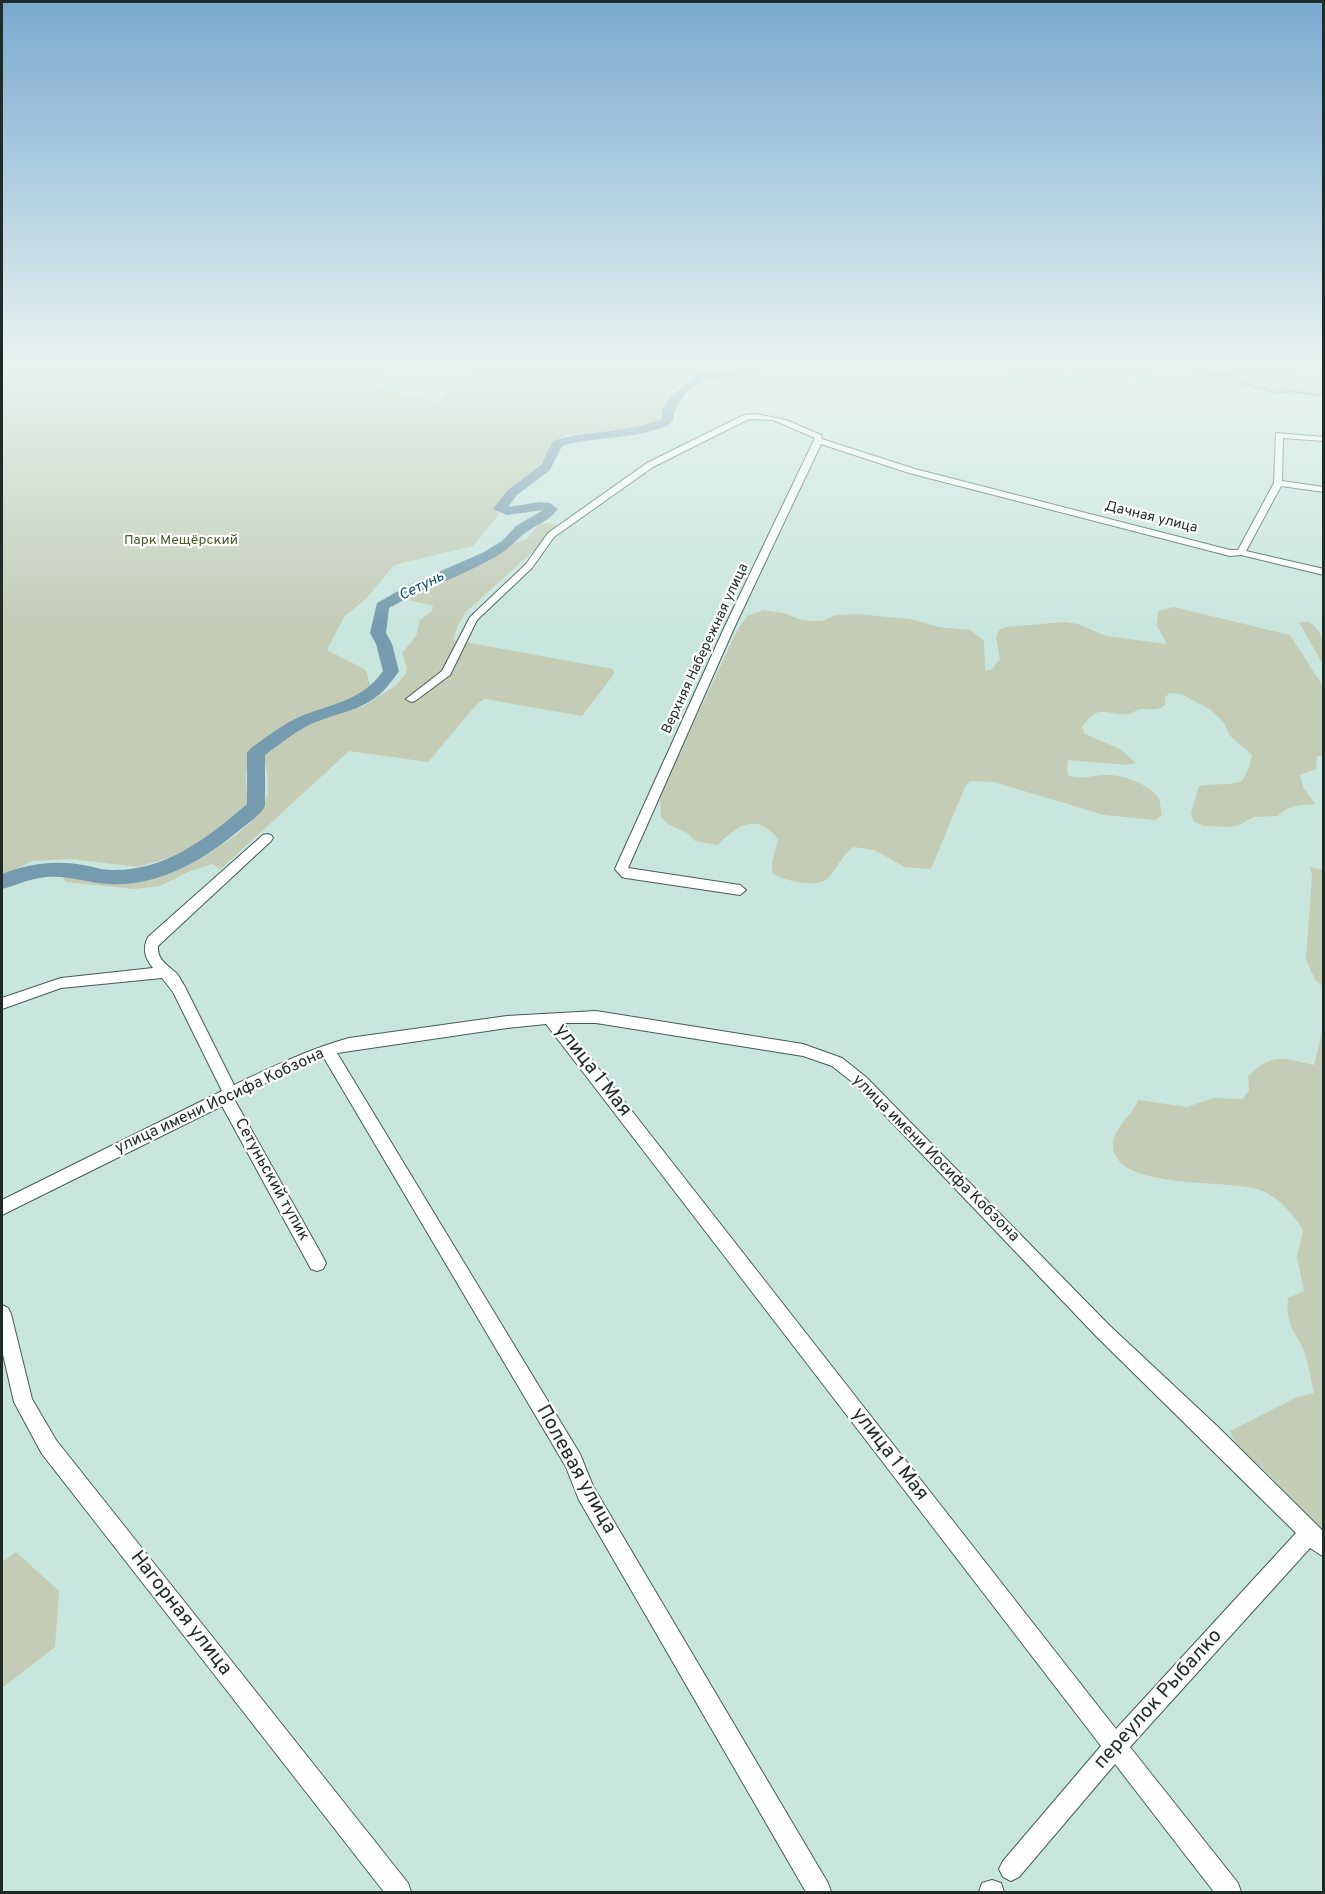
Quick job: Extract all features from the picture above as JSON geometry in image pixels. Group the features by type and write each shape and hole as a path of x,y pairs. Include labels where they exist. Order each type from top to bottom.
{"street":[{"name":"Дачная улица","path":"411,699 446,673 477,613 530,566 544,543 559,529 650,465 680,450"},
{"name":"Верхняя Набережная улица","path":"740,890 626,874 621,871 730,626 814,450"},
{"name":"Дачная улица","path":"850,450 912,471 1230,553 1241,552"},
{"path":"1279,450 1278,483 1241,552 1323,572"},
{"path":"1278,483 1323,490"},
{"name":"Сетуньский тупик","path":"267,838 153,941 150,949 151,956 164,972 171,975 179,989 228,1096 317,1263"},
{"path":"2,1003 61,983 164,972"},
{"name":"улица имени Иосифа Кобзона","path":"2,1208 281,1069 327,1050 371,1041 550,1018 621,1020 802,1050 837,1062 861,1081 1104,1331 1317,1540"},
{"name":"улица 1 Мая","path":"550,1018 1229,1893"},
{"name":"Полевая улица","path":"327,1050 573,1461 586,1493 819,1893"},
{"name":"Нагорная улица","path":"2,1314 23,1402 49,1447 399,1893"},
{"name":"переулок Рыбалко","path":"1011,1869 1115,1747 1317,1540"}],"green space":[{"name":"Парк Мещёрский","path":"2,450 550,450 473,546 394,565 367,598 344,617 327,650 366,670 370,685 368,692 299,718 267,739 255,751 248,765 246,779 248,802 233,822 209,839 174,856 138,867 71,859 32,861 2,876"},
{"path":"548,523 559,528 466,612 453,640 613,669 614,674 582,716 485,699 477,704 428,762 349,751 221,869 212,864 188,872 160,886 134,889 66,882 61,875 124,879 145,878 160,874 196,860 231,838 259,813 266,799 268,782 264,754 276,741 301,725 364,706 395,686 405,675 407,669 402,653 416,636 420,620 432,611 433,606 407,599 404,597 408,592 502,553 512,544 527,539 539,524"},
{"path":"1174,607 1290,635 1323,686 1323,756 1317,756 1316,769 1300,775 1303,787 1315,804 1290,808 1278,816 1254,817 1239,825 1229,827 1204,826 1193,821 1191,813 1199,786 1242,781 1249,768 1252,755 1229,735 1224,723 1211,710 1181,694 1169,693 1165,698 1165,705 1160,708 1140,709 1129,714 1099,712 1094,714 1082,727 1085,734 1120,749 1136,763 1126,765 1068,760 1067,768 1068,775 1081,777 1110,775 1141,783 1159,798 1162,815 1155,820 1104,815 994,782 970,781 965,787 931,869 905,867 874,850 854,847 846,853 825,880 818,883 802,883 772,873 778,839 762,826 747,824 740,827 718,845 695,841 689,834 668,824 661,817 660,794 736,633 747,616 763,610 784,613 801,620 822,621 836,615 857,614 910,619 939,627 970,630 984,641 985,671 992,669 1000,659 996,637 999,630 1005,627 1065,622 1078,624 1106,636 1167,644 1157,626 1158,611"},
{"path":"1299,622 1309,622 1321,635 1323,665"},
{"path":"1310,867 1323,870 1323,986 1315,980 1306,959 1312,876"},
{"path":"1323,1028 1323,1529 1261,1467 1240,1451 1230,1431 1297,1397 1314,1393 1306,1356 1288,1316 1288,1298 1304,1291 1297,1257 1303,1230 1285,1207 1260,1190 1172,1180 1127,1168 1115,1156 1114,1138 1138,1100 1187,1107 1213,1098 1243,1099 1249,1090 1248,1076 1265,1063 1286,1059 1314,1065"},
{"path":"16,1552 59,1591 55,1647 2,1688 2,1562"}],"waterway":[{"name":"Сетунь","path":"2,882 29,872 49,870 78,871 110,877 153,872 190,856 223,834 256,806 256,753 297,725 366,698 383,683 391,671 384,644 378,633 382,606 489,555 506,544 521,529 548,513 551,509 546,506 513,511 500,509 512,493 545,468 554,450"}]}
